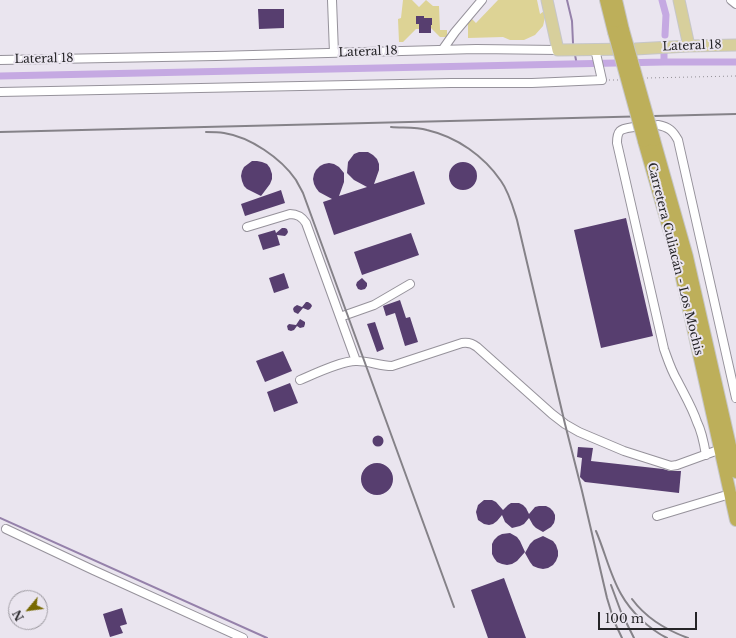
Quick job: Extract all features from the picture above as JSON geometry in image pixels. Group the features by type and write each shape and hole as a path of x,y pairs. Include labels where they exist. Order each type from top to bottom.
{"highway":[{"name":"Carretera Culiacán - Los Mochis","path":"606,0 618,31 649,140 687,257 736,472"},
{"name":"Carretera Culiacán - Los Mochis","path":"616,0 618,31"},
{"name":"Carretera Culiacán - Los Mochis","path":"649,140 678,260 736,520"}],"main road":[{"path":"547,0 558,50"},
{"path":"679,0 689,46"},
{"name":"Lateral 18","path":"558,50 596,52 656,47 736,45"}],"street":[{"path":"332,0 334,53"},
{"path":"443,49 482,0"},
{"path":"731,0 736,4"},
{"name":"Lateral 18","path":"0,60 216,56 443,49 558,50"},
{"path":"0,92 451,83 532,83 602,77 596,52"},
{"path":"706,454 702,434 685,394 676,380 664,349 617,143 617,136 624,128 658,125 664,126 670,129 678,140 736,398"},
{"path":"247,227 290,214 296,214 302,217 306,223 356,361"},
{"path":"340,317 374,305 410,284"},
{"path":"300,380 345,362 356,361 392,366 467,342 473,344 565,424 579,432 624,451 671,466 721,449"},
{"path":"657,516 730,494"},
{"path":"6,529 243,638"}],"path":[{"path":"642,79 736,76"},
{"path":"602,77 618,80"}],"shaded area":[{"path":"403,0 412,0 419,7 426,0 433,6 439,6 440,30 447,30 447,37 440,37 431,28 430,25 432,25 432,18 416,16 416,24 419,24 419,29 416,29 403,42 399,42 398,19 401,18"},
{"path":"498,0 537,0 540,14 547,9 543,26 535,35 524,40 510,40 503,37 468,38 468,21 471,18 476,23"}],"building":[{"path":"258,9 284,9 284,28 259,29"},
{"path":"416,16 432,18 431,33 419,33 419,24 416,24"},
{"path":"359,152 368,152 377,159 379,170 374,184 414,171 425,204 334,235 323,202 332,199 319,192 316,188 313,179 314,174 320,166 324,164 334,164 339,167 344,173 344,182 339,196 367,187 354,180 347,173 348,162 354,154"},
{"path":"252,161 267,164 272,174 270,184 261,196 247,189 242,181 241,176 244,167"},
{"path":"463,162 473,166 477,176 473,186 463,190 453,186 449,176 453,166"},
{"path":"281,190 285,203 245,216 241,204"},
{"path":"626,218 653,336 601,348 574,230"},
{"path":"282,228 287,229 288,232 285,236 277,235 280,245 263,250 258,235 275,230 276,233"},
{"path":"411,233 419,255 362,275 354,252"},
{"path":"284,273 289,288 274,293 269,278"},
{"path":"362,278 367,283 367,286 365,289 361,290 358,289 356,285"},
{"path":"400,300 406,318 410,317 418,342 405,346 395,313 386,316 383,306"},
{"path":"306,302 311,304 312,306 310,309 308,310 303,308 298,314 294,312 294,307 297,305 302,307"},
{"path":"300,319 305,322 304,327 300,328 297,326 294,330 288,330 287,326 289,324 296,325"},
{"path":"375,322 384,349 377,352 367,324"},
{"path":"283,351 292,371 265,382 256,361"},
{"path":"290,383 298,403 274,412 267,392"},
{"path":"378,435 382,437 384,441 382,445 378,447 374,445 372,441 374,437"},
{"path":"578,447 593,448 591,461 670,471 681,471 679,493 585,482 580,477 582,458 577,457"},
{"path":"377,463 386,466 390,470 393,479 390,488 386,492 377,495 368,492 364,488 361,479 364,470 368,466"},
{"path":"484,500 492,500 496,502 503,510 511,503 519,503 526,508 529,514 535,507 546,506 553,511 555,515 554,523 543,532 533,525 529,518 524,524 512,528 505,522 502,515 493,524 484,524 478,520 476,512 478,505"},
{"path":"510,533 517,537 525,552 517,561 507,565 497,562 494,558 492,554 492,544 498,536"},
{"path":"543,536 553,541 556,545 558,556 553,565 543,569 533,566 525,553 534,540"},
{"path":"504,578 526,638 488,638 471,590"},
{"path":"122,608 127,624 120,626 123,633 110,637 103,614"}],"waterway":[{"path":"567,0 572,21 573,43"},
{"path":"662,0 666,15 665,35"},
{"path":"664,51 664,62"},
{"path":"575,55 577,65"},
{"path":"0,76 664,62 736,62"},
{"path":"0,518 267,638"}],"railway":[{"path":"0,132 736,114"},
{"path":"391,127 427,130 449,137 469,149 486,163 504,185 509,195 517,220 607,598 614,621 622,638"},
{"path":"206,132 234,135 264,150 290,172 302,191 454,607"},
{"path":"596,531 617,587 625,601 641,619 654,630 667,638"},
{"path":"611,585 621,612 634,638"},
{"path":"632,599 650,618 657,623 688,638"}]}
